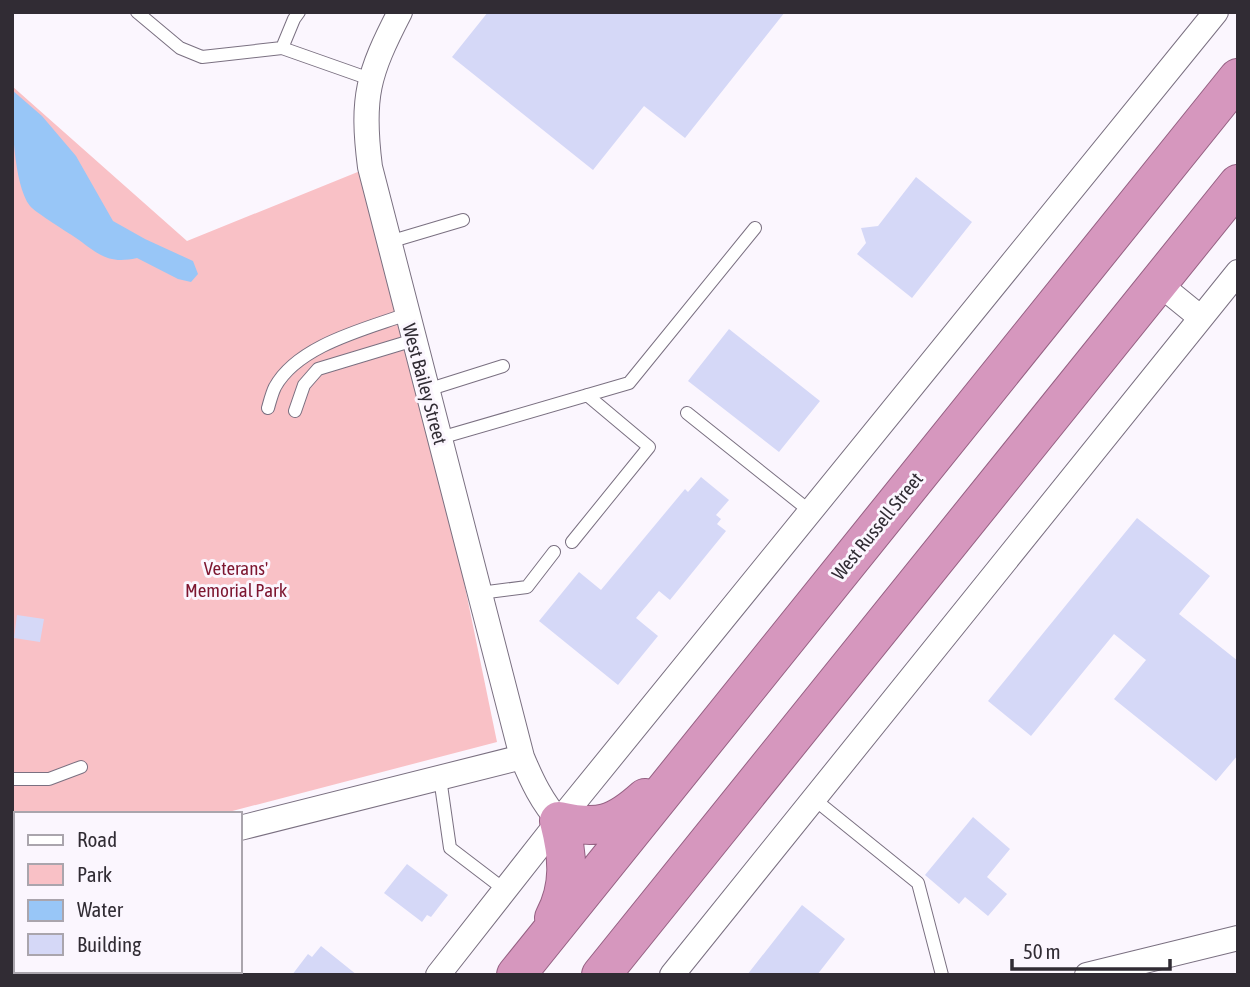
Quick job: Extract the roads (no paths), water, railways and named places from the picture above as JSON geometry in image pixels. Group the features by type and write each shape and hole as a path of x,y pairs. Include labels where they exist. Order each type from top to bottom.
{"highway":[{"name":"West Russell Street","path":"526,962 1238,78"},
{"path":"601,975 1238,184"},
{"path":"526,962 556,914 568,876 567,850 559,821 582,826 600,826 617,820 650,794 713,729"}],"street":[{"name":"West Bailey Street","path":"400,12 378,54 370,79 365,125 370,167 522,757 532,782 546,806 559,821"},
{"path":"438,975 559,821 1216,12"},
{"path":"672,975 1238,272"},
{"path":"1158,283 1201,318"},
{"path":"242,828 522,757"},
{"path":"1087,975 1238,938"}],"lane":[{"path":"137,12 180,48 202,57 282,48 370,79"},
{"path":"282,48 299,12"},
{"path":"389,242 463,220"},
{"path":"440,438 629,383 755,228"},
{"path":"268,408 276,386 298,360 329,343 407,314"},
{"path":"295,411 304,385 318,369 414,340"},
{"path":"427,390 503,366"},
{"path":"572,542 649,446 587,396"},
{"path":"687,414 811,512"},
{"path":"480,593 527,587 554,552"},
{"path":"12,779 50,779 81,767"},
{"path":"440,778 450,848 505,890"},
{"path":"814,799 918,883 942,975"}],"water":[{"path":"12,90 42,116 76,156 113,221 193,261 198,274 191,282 178,279 137,258 120,260 99,254 30,206 24,196 17,167"}],"park label":[{"name":"Veterans' Memorial Park","path":"236,579"}]}
